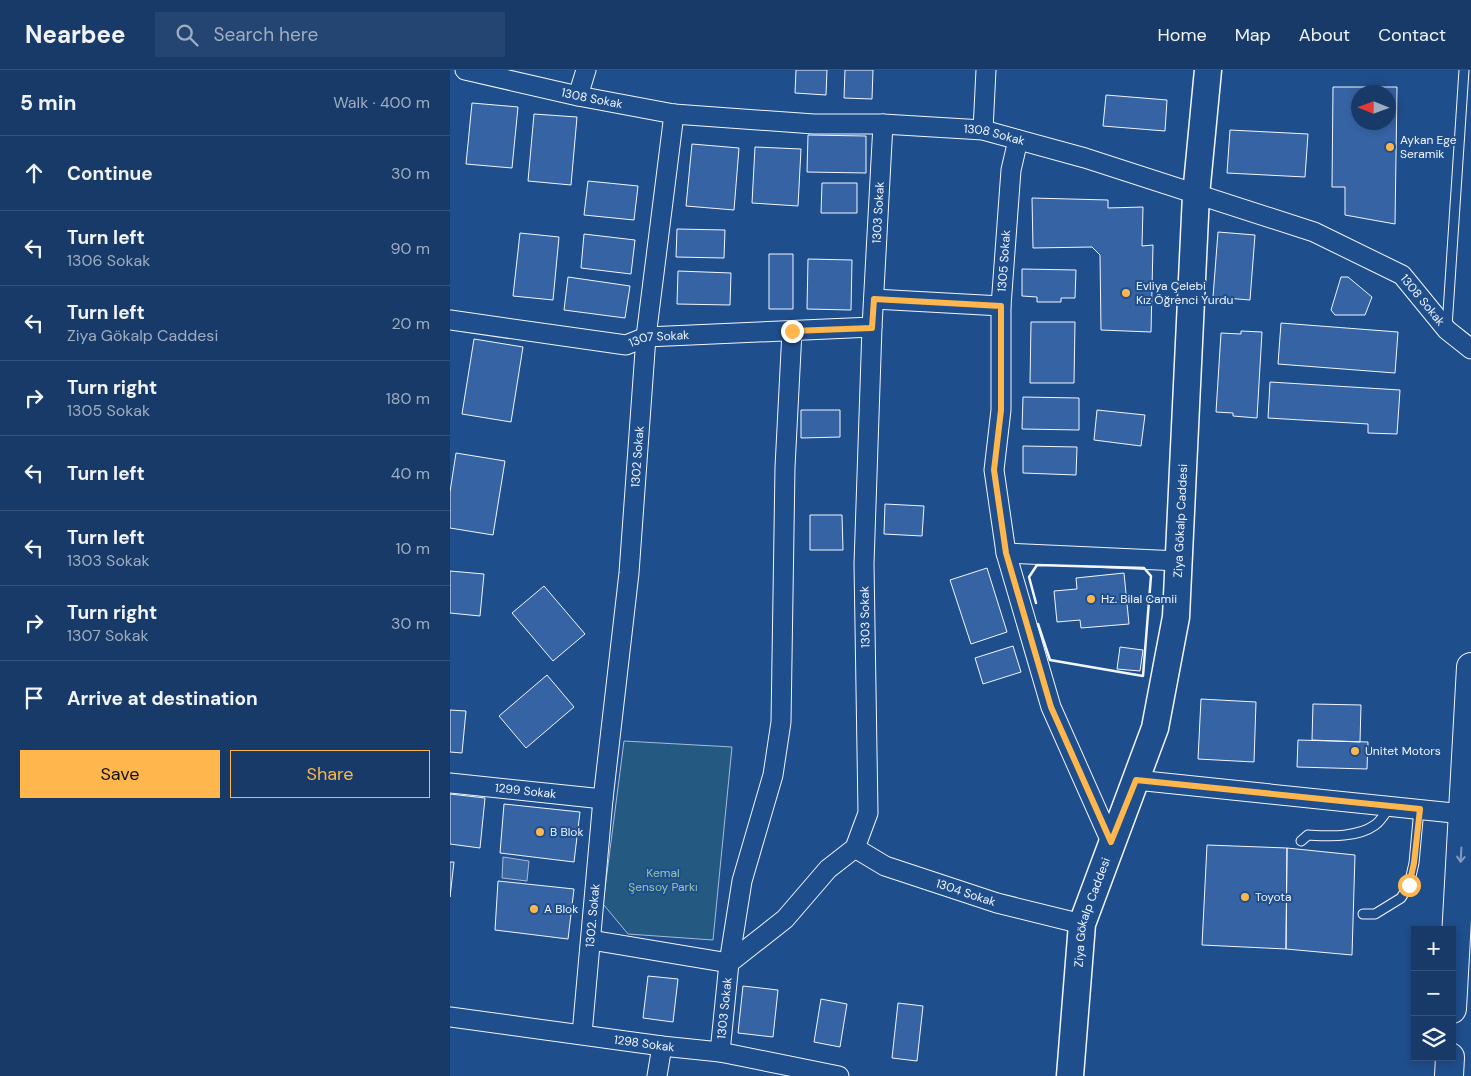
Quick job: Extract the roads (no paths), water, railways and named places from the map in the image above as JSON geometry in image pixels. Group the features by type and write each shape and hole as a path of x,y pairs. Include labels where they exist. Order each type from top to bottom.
{"highway":[{"path":"1454,971 1471,667"},
{"path":"1449,1076 1450,1061"}],"street":[{"name":"1308 Sokak","path":"466,70 578,96 674,114 814,124 883,124 983,130 1085,158 1314,232 1402,275 1447,330 1471,349"},
{"path":"578,96 586,70"},
{"path":"983,130 986,70"},
{"name":"Ziya Gökalp Caddesi","path":"1070,1076 1082,924 1155,728 1176,617 1196,195 1208,70"},
{"name":"1302 Sokak","path":"602,798 629,573 646,337 674,114"},
{"name":"1303 Sokak","path":"720,1052 729,963 785,919 828,870 855,848 868,813 864,564 872,328 883,124"},
{"name":"1305 Sokak","path":"1018,140 1012,170 1001,306 1001,410 994,470 1006,553 1051,707 1111,842"},
{"path":"874,299 1001,306"},
{"name":"1307 Sokak","path":"450,320 626,346 646,337 872,328"},
{"path":"591,940 729,963 742,880 773,775 781,722 784,467 792,331"},
{"path":"1006,553 1179,561"},
{"path":"1136,780 1463,814"},
{"name":"1299 Sokak","path":"450,783 602,798"},
{"name":"1302. Sokak","path":"582,1034 602,798"},
{"name":"1304 Sokak","path":"855,848 884,866 997,903 1082,924"},
{"name":"1298 Sokak","path":"450,1017 662,1046 720,1052 839,1076"},
{"path":"657,1076 662,1046"}],"lane":[{"path":"1447,330 1464,70"},
{"path":"1301,841 1308,835 1332,836 1363,832 1376,824 1390,806"},
{"path":"1363,914 1376,914 1401,898 1409,885 1414,863 1420,809"}],"place":[{"name":"Aykan Ege Seramik","path":"1390,147"},
{"name":"Evliya Çelebi Kız Öğrenci Yurdu","path":"1126,293"},
{"name":"Hz. Bilal Camii","path":"1091,599"},
{"name":"Unitet Motors","path":"1355,751"},
{"name":"B Blok","path":"540,832"},
{"name":"Toyota","path":"1245,897"},
{"name":"A Blok","path":"534,909"}],"park label":[{"name":"Kemal Şensoy Parkı","path":"663,880"}]}
